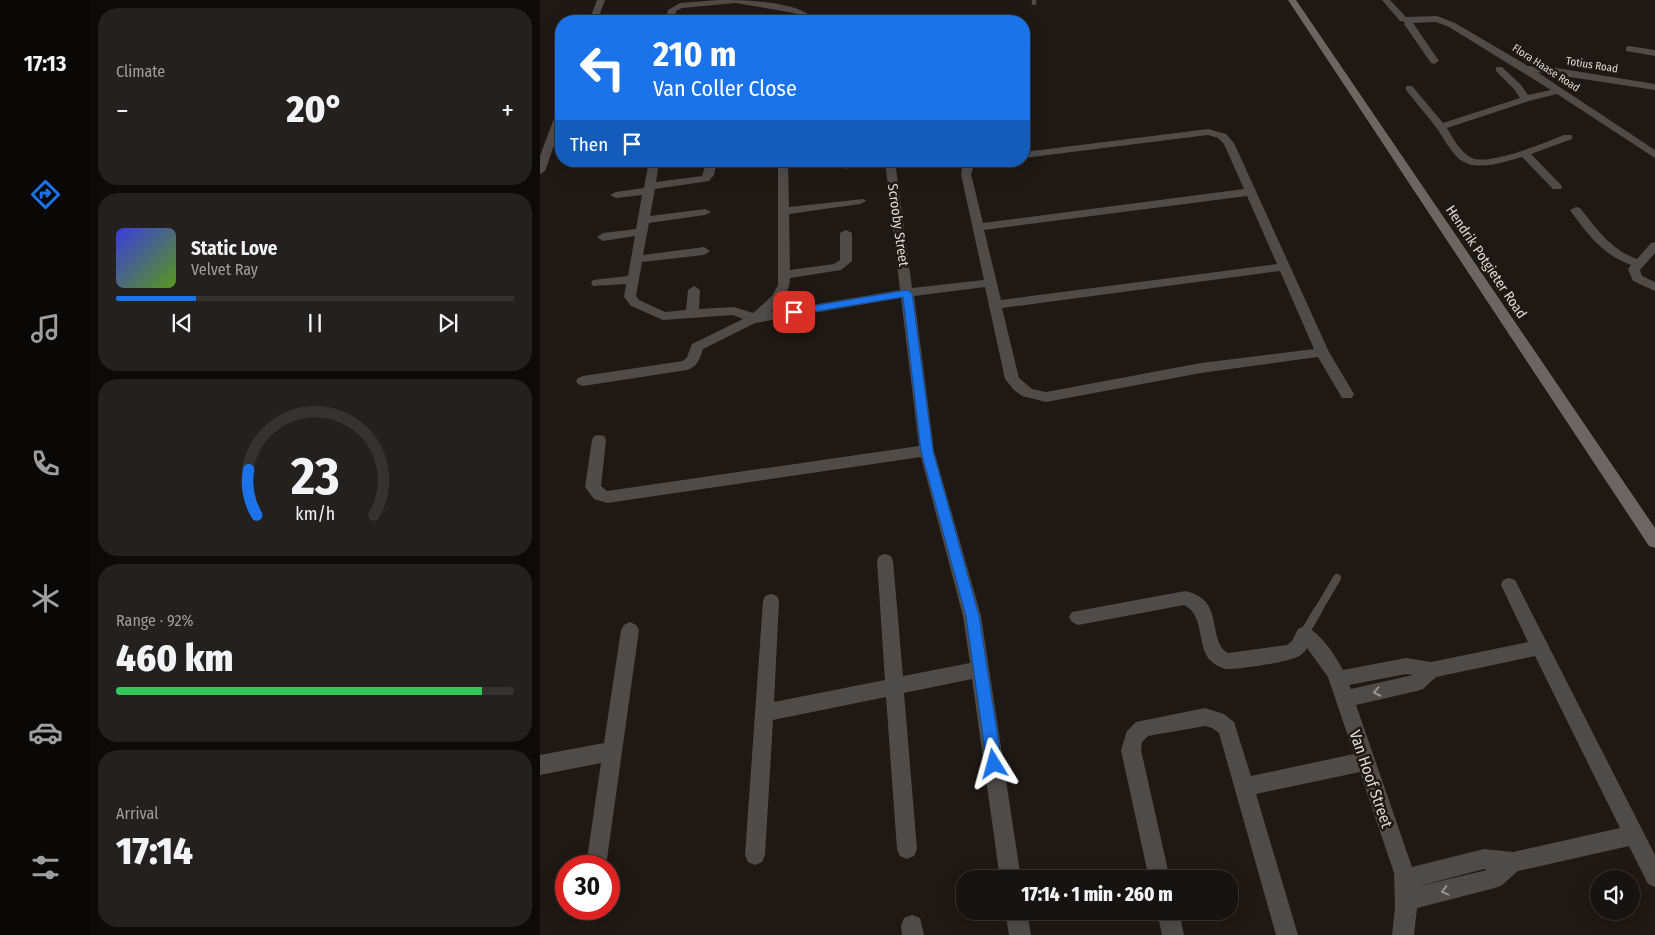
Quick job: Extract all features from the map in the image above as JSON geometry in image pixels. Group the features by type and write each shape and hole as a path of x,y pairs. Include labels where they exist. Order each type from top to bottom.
{"main road":[{"name":"Hendrik Potgieter Road","path":"1292,0 1655,541"}],"street":[{"path":"595,15 601,0"},
{"path":"1386,0 1400,17 1414,21"},
{"path":"671,15 672,10 680,6 736,1 802,13 803,15"},
{"name":"Flora Haase Road","path":"1414,21 1437,20 1447,22 1526,69 1655,155"},
{"path":"1414,21 1408,24 1434,61"},
{"path":"1629,49 1655,53"},
{"path":"1499,69 1518,87 1526,98"},
{"name":"Totius Road","path":"1526,69 1550,70 1655,87"},
{"path":"1409,88 1464,157 1473,162 1488,162 1524,153 1568,137"},
{"path":"1441,127 1526,98 1558,91"},
{"path":"540,171 555,131"},
{"path":"1030,154 1208,132 1227,140 1322,352 1347,394"},
{"path":"547,154 555,153"},
{"path":"1524,153 1557,187"},
{"path":"653,167 630,297 635,303 657,315 734,311 756,319"},
{"path":"616,195 705,178 710,175 711,167"},
{"path":"756,319 777,298 784,285 783,167"},
{"name":"Scrooby Street","path":"891,167 927,451 972,616 1010,870"},
{"path":"968,167 966,174 1012,379 1019,389 1030,395 1046,397 1201,368 1322,352"},
{"path":"979,227 1250,192"},
{"path":"783,211 860,201"},
{"path":"1576,210 1608,250 1615,255 1638,263"},
{"path":"604,237 705,212"},
{"path":"784,275 837,267 844,264 846,261 846,233"},
{"path":"1655,246 1634,268 1637,278 1655,287"},
{"path":"637,259 704,251"},
{"path":"994,305 1284,267"},
{"path":"597,283 634,279"},
{"path":"582,381 683,367 691,362 695,350 701,344 756,319 907,293 989,283"},
{"path":"692,314 694,290"},
{"path":"599,440 593,487 599,496 606,497 927,451"},
{"path":"885,561 907,849"},
{"path":"1509,585 1655,877"},
{"path":"1078,617 1185,598 1194,600 1203,612 1213,652 1220,660 1227,661 1290,652 1299,646 1304,634"},
{"path":"755,855 771,601"},
{"path":"598,855 630,630"},
{"name":"Van Hoof Street","path":"1304,634 1325,655 1338,679 1405,879 1406,900 1403,935"},
{"path":"1338,679 1406,666 1431,670 1540,647"},
{"path":"765,713 980,668"},
{"path":"1345,699 1417,683 1431,670"},
{"path":"1158,870 1131,750 1134,737 1143,728 1205,717 1217,720 1227,728 1287,935"},
{"path":"540,765 613,751"},
{"path":"1245,788 1365,761"},
{"path":"1405,879 1484,859 1513,862 1634,834"},
{"path":"1406,900 1494,878 1513,862"},
{"path":"1018,920 1020,935"},
{"path":"1170,920 1173,935"}],"lane":[{"path":"1304,634 1337,578"}],"route":[{"path":"794,312 907,293 927,451 972,616 994,764"}]}
